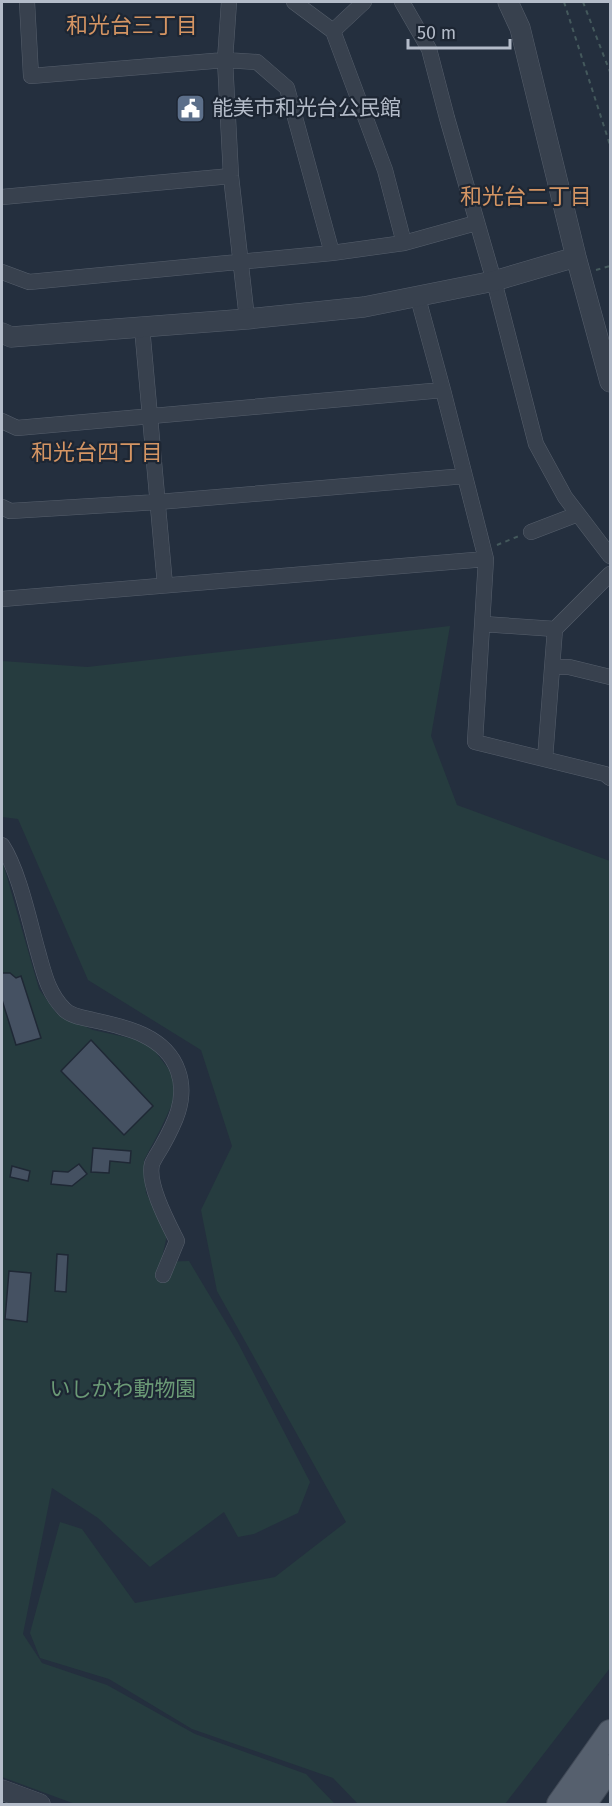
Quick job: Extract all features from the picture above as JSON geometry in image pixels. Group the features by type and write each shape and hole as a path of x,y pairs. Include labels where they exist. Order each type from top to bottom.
{"main road":[{"path":"559,1804 610,1732"},
{"path":"584,1804 610,1767"}],"street":[{"path":"27,2 31,76 225,60 256,62 287,88 332,253"},
{"path":"229,2 225,60 231,176 247,319"},
{"path":"294,2 333,31 385,170 404,243"},
{"path":"333,31 364,2"},
{"path":"402,2 429,49 494,281 536,444 565,497 610,556"},
{"path":"508,2 520,28 576,257 610,382"},
{"path":"2,196 231,176"},
{"path":"2,272 29,282 332,253 404,243 476,223"},
{"path":"2,333 11,337 364,308 494,281 576,257"},
{"path":"418,298 484,555 483,624 475,742 605,774 610,778"},
{"path":"142,327 165,585"},
{"path":"2,421 16,428 443,390"},
{"path":"2,507 10,511 158,502 465,476"},
{"path":"531,532 578,514"},
{"path":"2,599 484,555"},
{"path":"545,759 555,629 610,574"},
{"path":"483,624 555,629"},
{"path":"552,667 569,667 610,677"},
{"path":"2,844 8,854 24,903 48,988 65,1011 134,1030 158,1044 171,1056 179,1072 183,1092 179,1111 152,1165 155,1193 177,1241 164,1275"},
{"path":"2,1790 40,1804"}],"path":[{"path":"564,2 610,145"},
{"path":"583,2 610,72"},
{"path":"484,555 531,532"}],"green space":[{"path":"450,626 431,736 457,805 610,861 610,1668 505,1804 358,1804 333,1778 192,1729 109,1679 40,1658 30,1633 60,1522 82,1529 135,1603 275,1577 346,1522 217,1291 201,1210 232,1146 201,1050 88,980 18,819 2,817 2,661 87,667"},
{"name":"いしかわ動物園","path":"2,860 39,989 57,1014 93,1030 134,1039 151,1046 173,1075 174,1100 144,1160 146,1193 167,1235 161,1262 189,1261 238,1343 310,1482 298,1513 254,1534 238,1537 224,1512 150,1567 98,1518 52,1488 23,1634 42,1663 107,1685 195,1734 306,1774 335,1804 75,1804 2,1777"}],"building":[{"path":"2,973 10,973 16,978 21,976 41,1038 16,1045 2,1000"},
{"path":"91,1040 153,1106 124,1135 61,1071"},
{"path":"93,1148 131,1151 130,1163 110,1161 109,1173 91,1172"},
{"path":"79,1164 87,1174 72,1186 51,1184 53,1171 68,1172"},
{"path":"12,1166 30,1171 28,1181 10,1177"},
{"path":"57,1254 68,1255 66,1292 55,1291"},
{"path":"9,1271 31,1273 27,1322 5,1319"}],"place":[{"name":"能美市和光台公民館","path":"191,108"}],"district":[{"name":"和光台三丁目","path":"132,25"},
{"name":"和光台二丁目","path":"526,196"},
{"name":"和光台四丁目","path":"97,452"}]}
